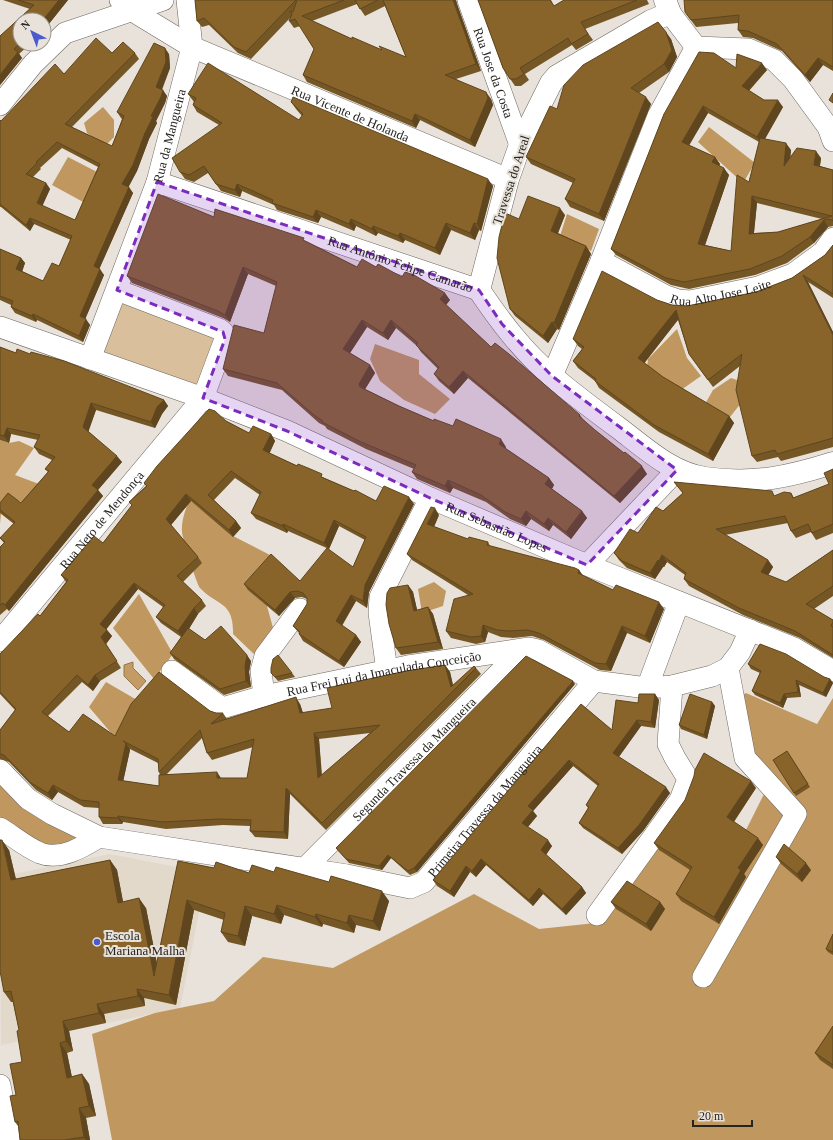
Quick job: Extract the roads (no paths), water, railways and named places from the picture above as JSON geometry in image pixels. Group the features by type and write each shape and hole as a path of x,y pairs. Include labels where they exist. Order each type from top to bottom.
{"main road":[{"name":"Travessa do Areal","path":"479,290 508,179 520,145 543,97 557,76 651,21 668,7"},
{"name":"Rua Antônio Felipe Camarão","path":"479,290 502,324 552,376 651,453 677,470 704,478 755,482 784,477 833,463"}],"street":[{"path":"0,105 33,64 65,34 126,5 163,0"},
{"path":"187,0 192,47"},
{"name":"Rua Jose da Costa","path":"468,0 520,145"},
{"path":"126,5 192,47"},
{"path":"668,7 696,47"},
{"name":"Rua Vicente de Holanda","path":"192,47 508,179"},
{"name":"Rua da Mangueira","path":"90,359 157,182 192,47"},
{"path":"696,47 748,49 774,60 792,79 828,127 833,141"},
{"path":"552,376 601,261 658,116 696,47"},
{"name":"Rua Antônio Felipe Camarão","path":"157,182 479,290"},
{"name":"Rua Alto Jose Leite","path":"601,261 666,296 678,300 690,301 758,287 793,274 823,252 833,238"},
{"path":"0,327 203,398 225,339 223,332 219,329 117,290"},
{"name":"Rua Sebastião Lopes","path":"203,398 287,431 430,498 587,565 794,648 833,671"},
{"name":"Rua Neto de Mendonça","path":"0,641 203,398"},
{"path":"587,565 677,470"},
{"path":"387,671 379,613 380,597 430,498"},
{"path":"647,688 679,602"},
{"path":"264,696 261,672 265,656 300,610"},
{"path":"594,681 647,688 672,686 712,676 728,668 740,652 750,630"},
{"name":"Rua Frei Lui da Imaculada Conceição","path":"172,671 222,708 264,696 408,666 529,648 538,650 594,681"},
{"name":"Segunda Travessa da Mangueira","path":"305,868 522,650"},
{"path":"703,977 796,814 745,758 728,668"},
{"name":"Primeira Travessa da Mangueira","path":"0,770 28,799 52,814 99,837 305,868 410,888 424,882 594,681"},
{"path":"596,915 680,800 688,779 668,744 672,686"},
{"path":"0,828 41,853 55,855 78,850 99,837"},
{"path":"0,1085 10,1140"}],"place":[{"name":"Escola Mariana Malha","path":"97,942"}]}
